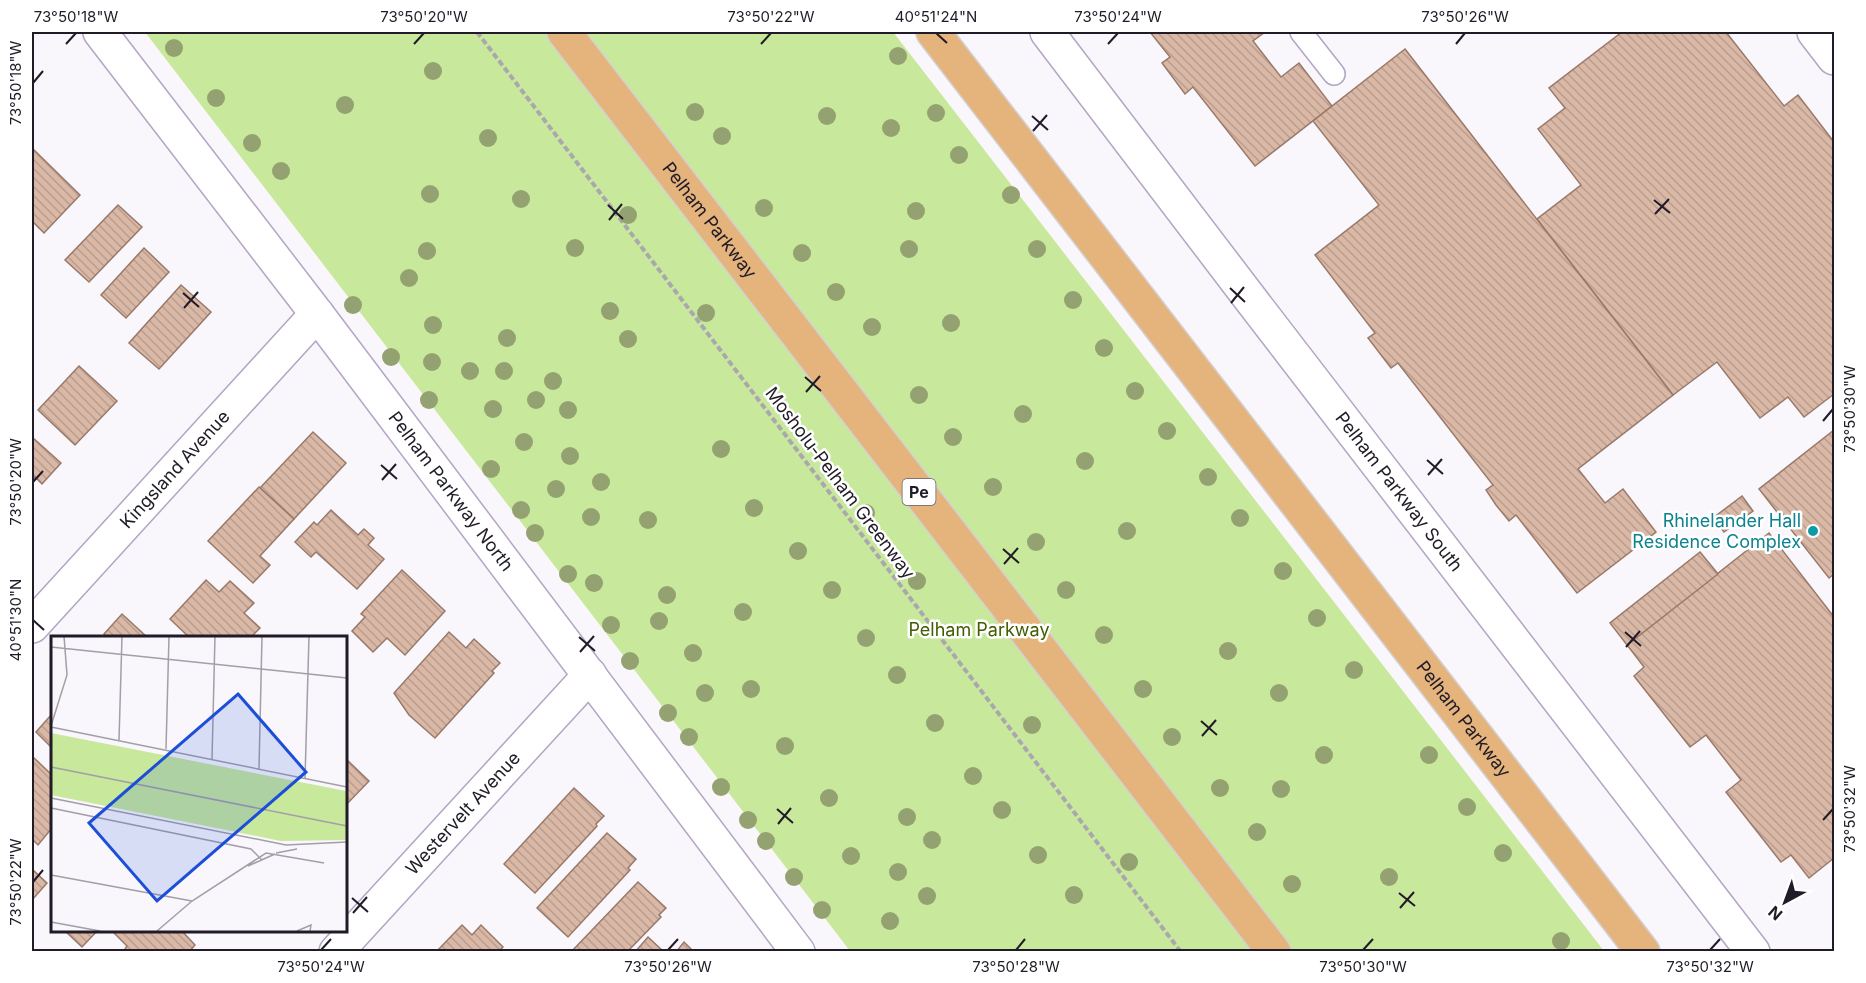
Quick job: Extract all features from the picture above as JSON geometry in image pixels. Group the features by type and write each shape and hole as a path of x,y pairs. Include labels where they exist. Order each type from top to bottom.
{"main road":[{"name":"Pelham Parkway","path":"564,32 1275,951"},
{"name":"Pelham Parkway","path":"933,32 1642,951"}],"street":[{"name":"Pelham Parkway North","path":"100,32 798,951"},
{"name":"Pelham Parkway South","path":"1047,32 1251,301 1753,951"},
{"path":"1814,32 1834,58"},
{"name":"Kingsland Avenue","path":"32,627 317,315"},
{"name":"Westervelt Avenue","path":"336,951 590,675"}],"lane":[{"path":"1300,32 1334,74"}],"path":[{"name":"Mosholu-Pelham Greenway","path":"477,32 1181,951"}],"green space":[{"name":"Pelham Parkway","path":"145,32 893,32 1604,951 850,951"}],"building":[{"path":"1150,32 1265,32 1253,41 1281,77 1299,63 1332,106 1255,166 1193,87 1185,94 1162,63 1170,57"},
{"path":"1622,32 1726,32 1784,106 1798,95 1834,142 1834,394 1804,417 1788,397 1760,418 1717,362 1673,395 1537,219 1581,185 1538,129 1565,108 1549,88"},
{"path":"1405,49 1673,395 1578,469 1605,503 1623,489 1656,532 1577,593 1516,515 1509,521 1496,505 1486,490 1493,485 1398,363 1391,368 1368,338 1375,333 1315,255 1379,205 1313,121"},
{"path":"32,148 80,195 44,233 32,221"},
{"path":"118,205 142,227 89,282 65,260"},
{"path":"144,248 169,272 126,318 101,295"},
{"path":"181,285 211,312 159,369 129,343"},
{"path":"79,366 117,401 75,445 38,410"},
{"name":"Rhinelander Hall Residence Complex","path":"1834,430 1834,574 1829,578 1759,489"},
{"path":"313,432 346,463 294,519 260,488"},
{"path":"32,437 61,463 42,484 35,477 32,481"},
{"path":"259,487 294,519 260,556 270,565 253,583 208,541"},
{"path":"1742,496 1753,511 1724,532 1713,518"},
{"path":"331,510 358,535 364,529 374,538 368,545 384,559 357,589 316,552 311,557 295,542 314,522 317,525"},
{"path":"1769,533 1834,617 1834,858 1809,878 1791,855 1781,862 1726,792 1741,780 1706,735 1690,747 1634,676 1644,667 1627,645"},
{"path":"1700,552 1718,574 1627,645 1610,623"},
{"path":"402,570 445,611 405,655 387,638 373,652 352,631 365,617 361,614"},
{"path":"206,580 219,592 230,581 254,603 244,613 260,628 252,636 188,636 170,619"},
{"path":"122,614 146,636 106,636 104,634"},
{"path":"449,632 466,648 474,639 500,663 492,671 494,673 435,738 409,715 394,693"},
{"path":"51,715 51,747 36,732"},
{"path":"33,757 51,774 51,829 38,845 32,839"},
{"path":"346,759 369,781 346,805"},
{"path":"574,788 604,816 535,893 504,864"},
{"path":"607,833 636,859 628,868 630,870 568,937 537,908"},
{"path":"32,869 47,883 32,900"},
{"path":"638,882 666,908 659,915 661,917 627,952 571,952"},
{"path":"462,925 472,935 481,925 503,947 498,952 436,952"},
{"path":"66,932 96,932 82,947"},
{"path":"183,932 195,945 189,952 123,952 127,946 114,933"},
{"path":"648,937 664,952 635,952"},
{"path":"684,942 694,952 676,952"}],"place":[{"name":"Rhinelander Hall Residence Complex","path":"1813,531"}]}
